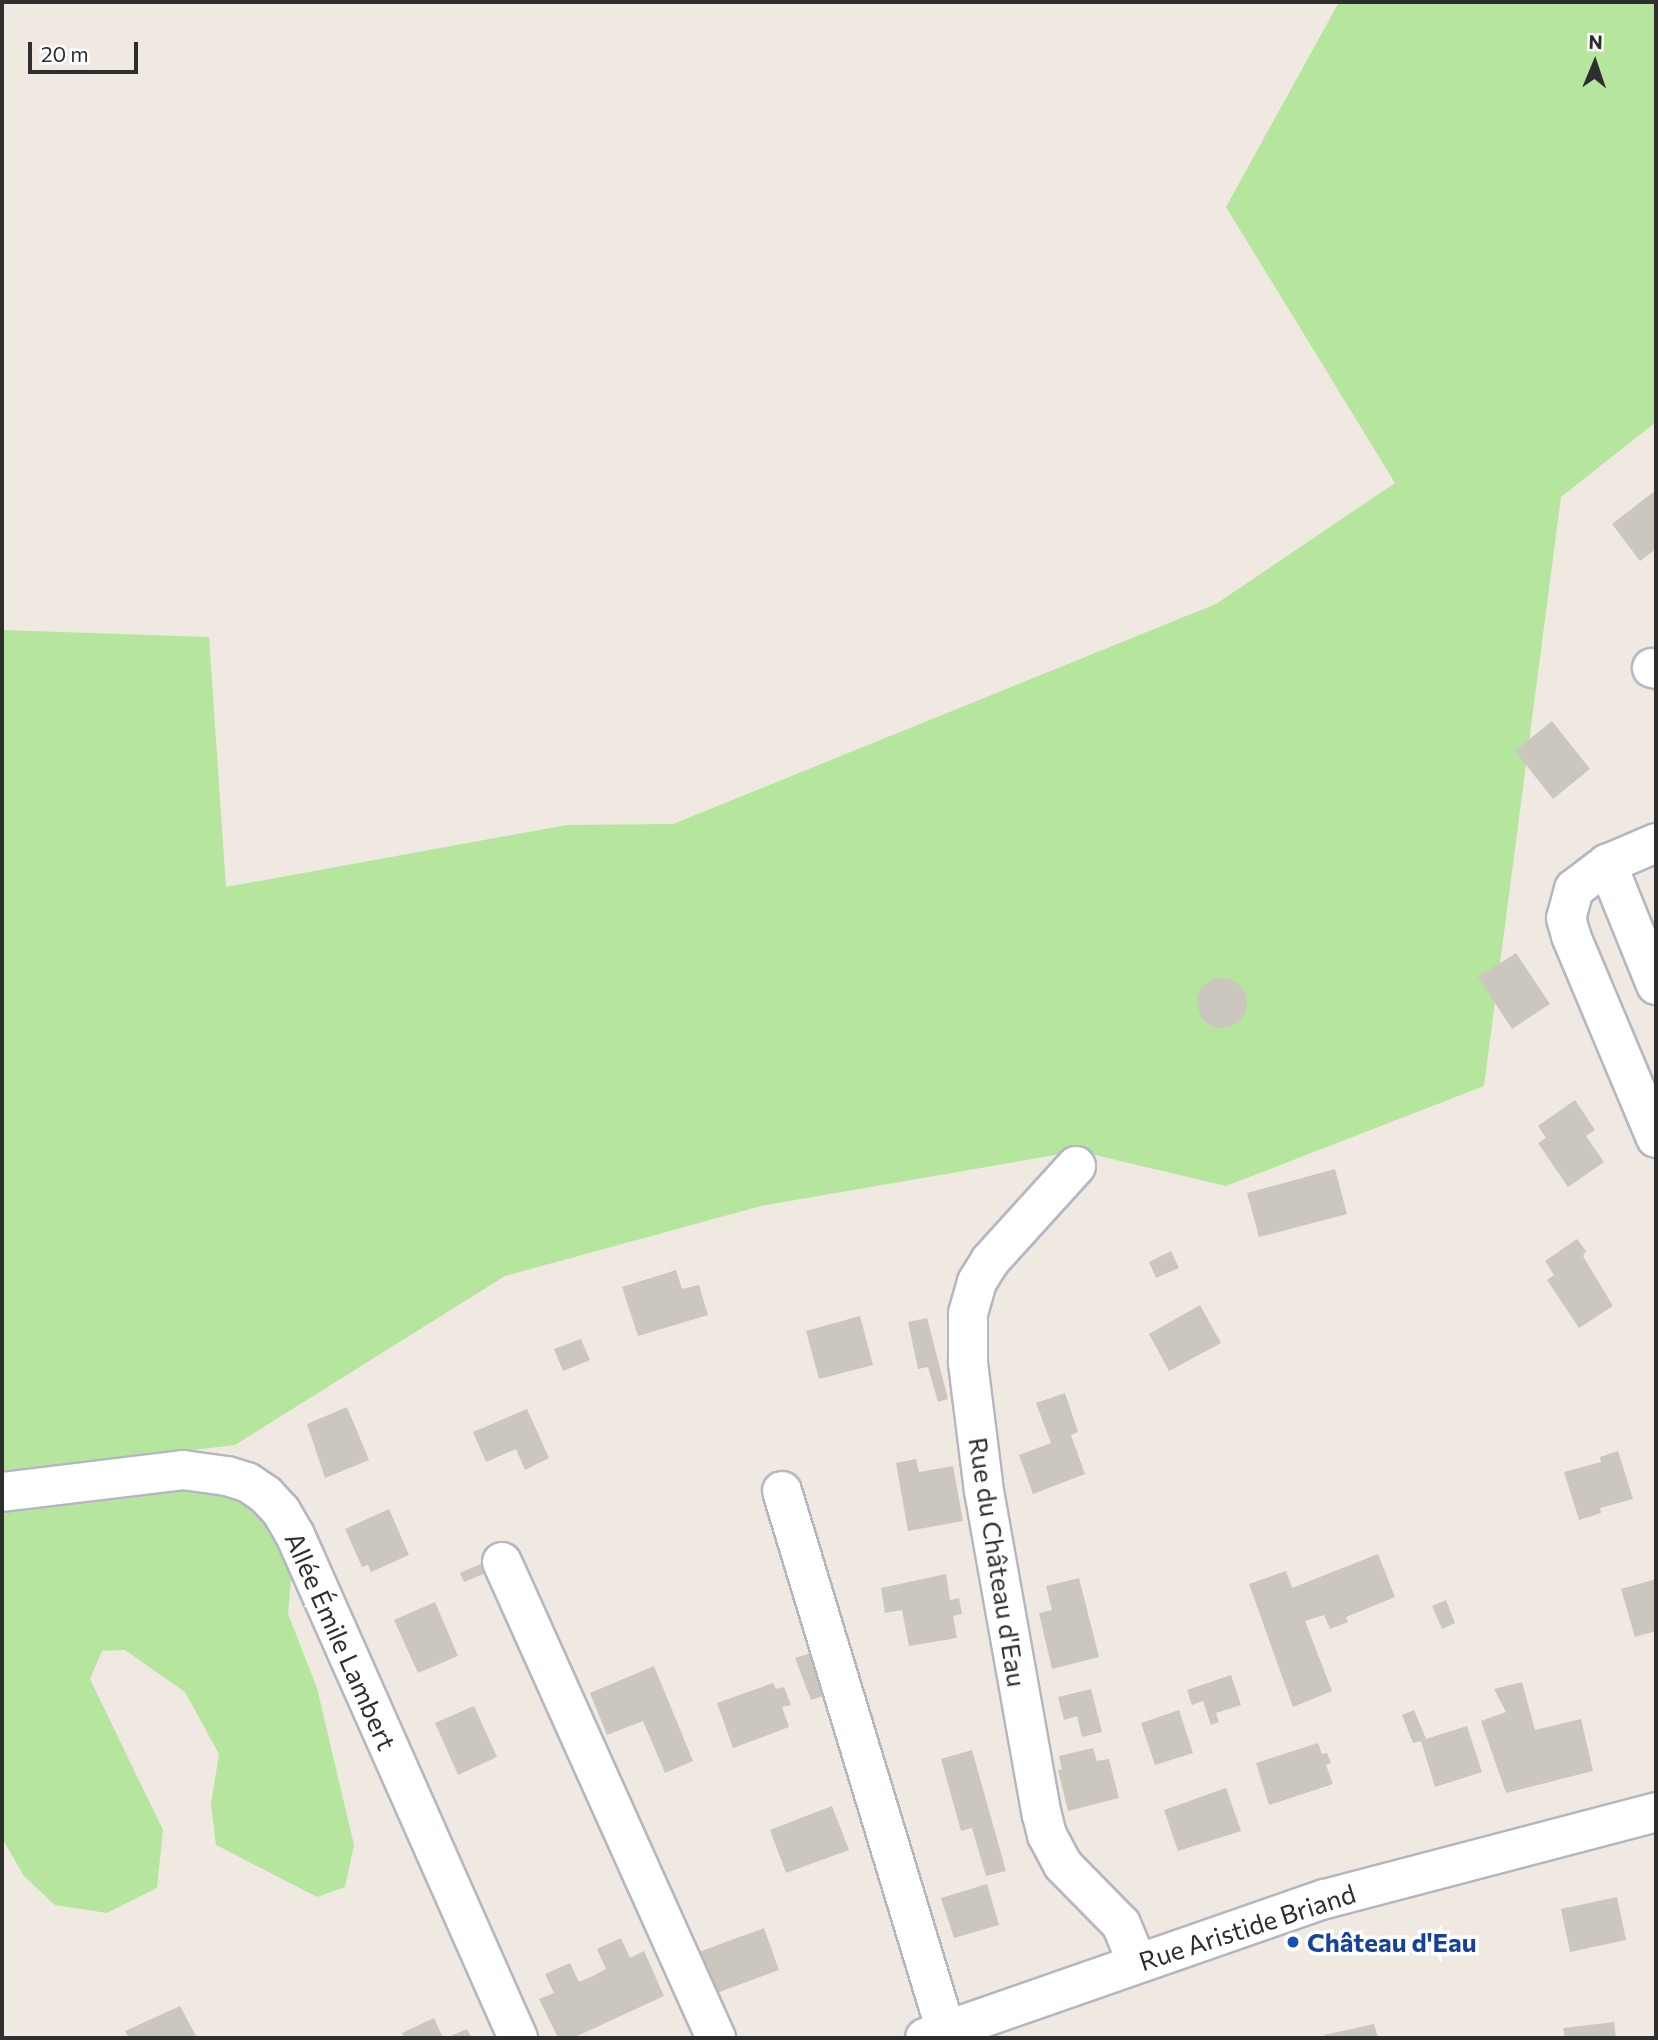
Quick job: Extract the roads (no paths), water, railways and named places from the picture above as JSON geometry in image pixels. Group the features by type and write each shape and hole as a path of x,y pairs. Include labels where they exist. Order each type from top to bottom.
{"street":[{"path":"1656,843 1607,864 1574,889 1566,918 1571,936 1656,1138"},
{"path":"1607,864 1656,985"},
{"name":"Rue du Château d'Eau","path":"1076,1166 990,1261 977,1282 968,1314 968,1363 984,1491 1047,1835 1063,1865 1121,1924 1137,1962"},
{"name":"Allée Émile Lambert","path":"2,1492 183,1470 237,1479 266,1495 281,1511 295,1535 518,2038"},
{"path":"782,1492 935,2034"},
{"path":"502,1562 716,2038"},
{"name":"Rue Aristide Briand","path":"935,2034 1325,1899 1656,1812"}],"place":[{"name":"Château d'Eau","path":"1293,1942"}]}
